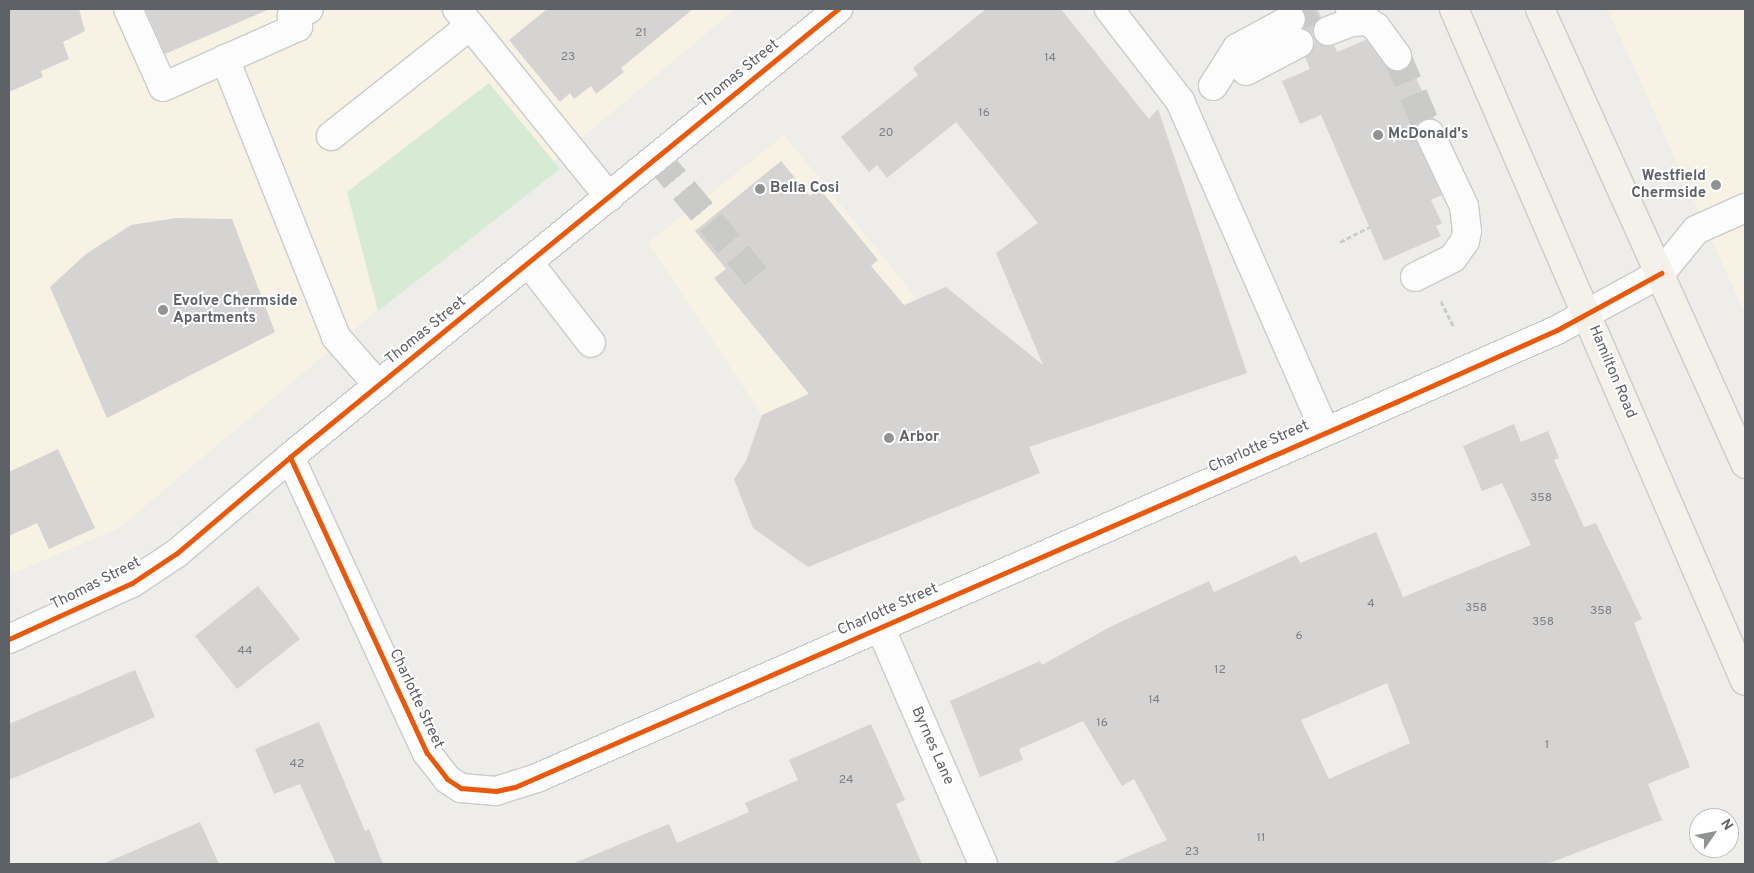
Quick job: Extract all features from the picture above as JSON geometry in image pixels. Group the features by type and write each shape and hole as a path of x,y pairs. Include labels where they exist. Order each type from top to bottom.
{"main road":[{"name":"Hamilton Road","path":"1454,9 1745,681"},
{"path":"1540,9 1661,273 1745,464"}],"street":[{"path":"128,9 163,87 298,27 292,16 309,9"},
{"name":"Thomas Street","path":"9,639 132,583 178,553 290,457 838,9"},
{"path":"1109,9 1180,101 1325,432"},
{"path":"1328,31 1352,22 1359,15 1386,37 1396,56"},
{"path":"331,136 463,18 609,197"},
{"path":"1213,86 1237,48 1295,31 1246,71"},
{"path":"225,59 336,337 378,385"},
{"path":"1415,277 1453,258 1465,241 1467,231 1464,206 1430,134"},
{"path":"1661,273 1696,230 1745,208"},
{"path":"529,263 591,343"},
{"name":"Charlotte Street","path":"290,457 427,753 447,779 461,788 486,791 515,787 1325,432 1586,314 1661,273"},
{"name":"Byrnes Lane","path":"880,627 983,864"}],"path":[{"path":"1340,242 1369,227"}],"shaded area":[{"path":"9,9 735,9 119,528 9,575"},
{"name":"Westfield Chermside","path":"1607,9 1745,9 1745,314 1629,56"},
{"path":"784,135 917,299 800,398 762,415 648,243"}],"green space":[{"path":"489,83 560,169 378,311 347,192"}],"building":[{"path":"9,9 79,9 85,31 63,42 69,59 41,71 43,77 9,92"},
{"path":"145,9 270,9 165,54"},
{"path":"547,9 693,9 621,68 624,72 596,94 591,86 574,99 570,93 560,102 509,40"},
{"path":"986,9 1061,9 1149,119 1158,109 1247,373 1029,447 1040,473 808,567 753,528 734,479 746,461 762,415 809,394 714,278 726,269 695,231 781,161 810,196 819,188 878,260 871,266 904,305 946,287 1043,365 996,253 1038,223 956,122 887,178 877,165 869,172 841,137 918,75 913,68"},
{"name":"McDonald's","path":"1318,9 1321,17 1313,29 1318,43 1334,45 1337,52 1366,40 1390,70 1399,71 1410,64 1435,120 1423,120 1414,133 1442,195 1431,200 1442,223 1436,226 1441,236 1384,261 1321,115 1300,124 1282,81 1310,69 1305,57 1315,43 1313,35 1303,28 1305,13"},
{"name":"Evolve Chermside Apartments","path":"176,218 232,219 275,332 107,418 50,287 86,254 131,225"},
{"path":"1514,424 1521,442 1548,431 1559,458 1554,460 1584,527 1596,523 1642,619 1634,623 1690,767 1648,784 1662,820 1547,864 1110,864 1167,840 1134,779 1122,786 1083,721 1019,749 1023,760 980,777 950,701 1040,661 1042,665 1110,627 1209,581 1214,592 1296,555 1300,563 1376,532 1403,597 1531,545 1502,483 1482,491 1463,446","holes":["1387,683 1410,743 1329,779 1301,720"]},
{"path":"58,449 95,528 49,549 37,523 9,536 9,472"},
{"path":"258,586 300,639 237,689 195,636"},
{"path":"135,670 155,717 9,780 9,724"},
{"path":"319,722 365,831 369,829 383,864 336,864 300,784 274,794 255,749"},
{"path":"871,724 905,800 896,804 922,864 572,864 669,824 677,843 749,812 745,803 798,780 789,760"},
{"path":"200,822 219,864 103,864"}],"tunnel":[{"path":"1291,19 1315,9"},
{"path":"1397,56 1430,134"},
{"path":"657,158 759,280"}],"cycle path":[{"path":"9,639 132,583 177,553 290,457 838,9"},
{"path":"290,457 427,753 447,779 461,788 496,791 515,787 1398,401 1557,330 1661,273"}],"place":[{"name":"McDonald's","path":"1378,135"},
{"name":"Westfield Chermside","path":"1716,185"},
{"name":"Bella Cosi","path":"760,189"},
{"name":"Evolve Chermside Apartments","path":"163,310"},
{"name":"Arbor","path":"889,438"}]}
